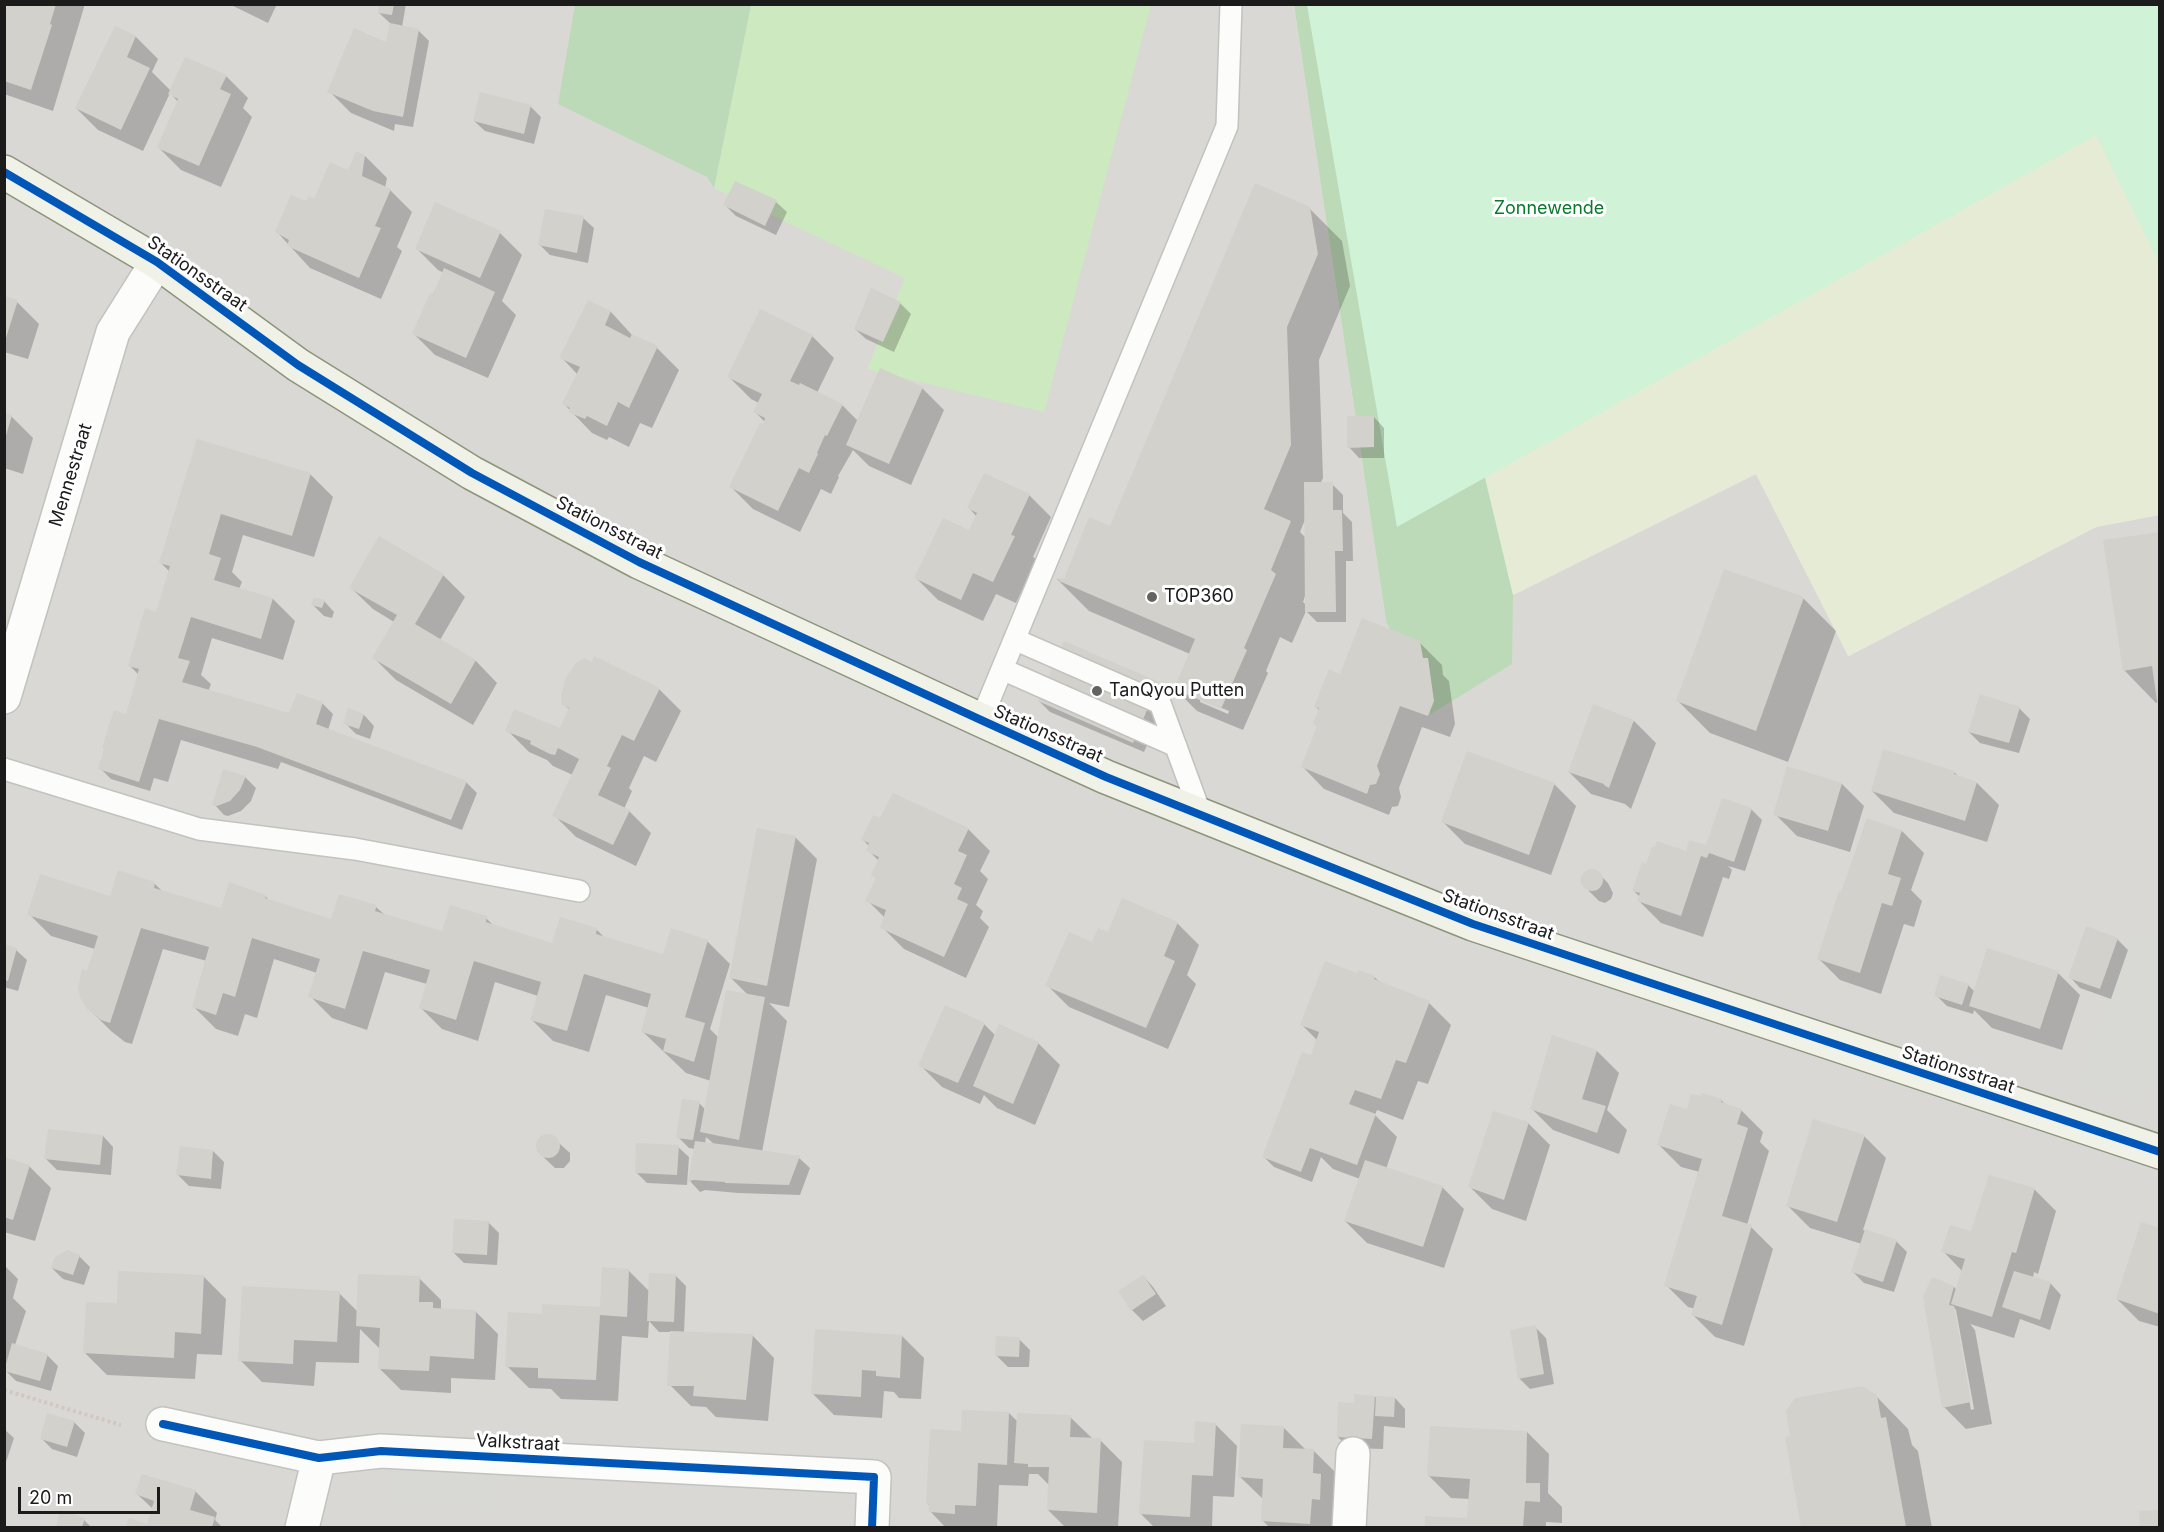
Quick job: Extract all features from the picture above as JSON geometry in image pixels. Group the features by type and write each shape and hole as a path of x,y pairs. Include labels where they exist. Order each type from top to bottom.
{"street":[{"name":"Stationsstraat","path":"4,172 157,262 298,365 472,473 639,562 1106,777 1473,924 2160,1152"},
{"name":"Mennestraat","path":"4,697 113,332 157,262"},
{"name":"Valkstraat","path":"163,1424 319,1458 381,1451 874,1477 872,1527"},
{"path":"1349,1527 1353,1454"},
{"path":"302,1527 319,1458"}],"lane":[{"path":"981,720 1004,670 1227,126 1231,4"},
{"path":"1016,640 1160,703 1201,815"},
{"path":"1004,670 1176,746"},
{"path":"4,769 199,829 355,849 579,891"}],"path":[{"path":"4,1390 158,1437 163,1424"}],"shaded area":[{"path":"5,5 1294,5 1386,621 1513,595 1756,474 1849,656 2096,527 2159,515 2159,1527 5,1528"},
{"path":"2159,936 2159,1064 2145,1108 2079,1084 2127,938"},
{"path":"393,1471 497,1475 496,1508 392,1503"}],"green space":[{"path":"575,5 751,5 714,188 707,177 558,104"},
{"path":"751,5 1151,5 1044,412 867,369 905,278 714,188"},
{"path":"1294,5 1372,5 1513,595 1512,664 1431,714 1386,621"},
{"name":"Zonnewende","path":"1307,5 2159,5 2159,263 2096,135 1397,527"},
{"path":"1372,5 2159,5 2159,515 2096,527 1848,656 1756,474 1513,595"}],"building":[{"path":"8,4 56,4 50,24 52,25 31,90 4,81 4,9 6,10"},
{"path":"379,4 394,4 392,15 378,13"},
{"path":"390,23 419,29 403,117 373,111 327,92 354,28 386,42"},
{"path":"115,26 136,36 127,57 150,68 121,130 75,108"},
{"path":"185,57 227,75 220,89 231,94 199,166 157,148 178,99 168,94"},
{"path":"480,92 531,105 524,134 473,121"},
{"path":"356,151 365,155 362,176 391,189 375,226 381,228 359,278 287,246 289,240 275,232 291,195 306,201 309,196 314,199 330,162 348,170"},
{"path":"735,181 777,200 765,226 723,205"},
{"path":"1255,183 1310,207 1318,254 1287,327 1291,445 1264,509 1291,521 1271,570 1276,574 1244,648 1247,650 1221,709 1174,689 1195,639 1059,581 1060,578 1064,579 1089,517 1110,526"},
{"path":"435,202 501,231 480,278 415,249"},
{"path":"545,209 584,216 577,253 538,245"},
{"path":"444,268 495,292 466,358 412,334 430,293 433,295"},
{"path":"871,288 901,302 883,342 854,329"},
{"path":"4,296 18,300 6,338 4,337"},
{"path":"588,300 611,311 605,325 630,338 632,334 658,346 629,408 618,402 607,426 587,416 585,419 568,412 570,408 562,404 580,367 559,358"},
{"path":"760,309 813,335 790,381 799,385 800,383 843,404 827,436 825,435 809,473 799,468 778,511 729,487 760,423 763,424 765,418 753,412 762,394 727,377"},
{"path":"880,368 923,387 889,464 846,445"},
{"path":"4,412 12,415 5,439 4,439"},
{"path":"1347,416 1374,416 1374,447 1347,448"},
{"path":"197,439 311,473 292,536 221,514 209,554 221,558 214,580 273,598 261,639 191,617 178,658 190,661 182,682 289,713 297,693 323,702 316,724 467,781 451,820 257,747 159,719 139,782 98,769 114,710 126,714 139,669 128,666 145,608 156,612 170,566 159,563"},
{"path":"984,473 1030,494 1011,535 1015,536 993,582 973,573 961,600 914,578 943,518 969,530 977,513 967,508"},
{"path":"1304,482 1333,482 1333,510 1342,510 1343,551 1335,551 1336,612 1305,612"},
{"path":"2160,532 2160,708 2158,708 2152,666 2123,671 2103,540"},
{"path":"379,536 444,574 415,624 476,660 451,704 372,658 397,615 349,588"},
{"path":"1724,569 1804,597 1756,731 1676,701"},
{"path":"314,597 325,600 322,608 311,605"},
{"path":"1362,618 1420,641 1423,658 1428,658 1434,701 1428,716 1400,706 1377,766 1380,774 1376,784 1370,785 1367,794 1301,767 1317,726 1313,724 1319,708 1314,707 1329,669 1340,674"},
{"path":"1064,641 1159,682 1133,743 1038,701"},
{"path":"594,656 660,688 634,741 622,735 607,766 611,768 598,795 630,810 613,845 552,816 579,759 558,748 555,755 550,754 530,744 531,741 505,731 514,709 560,728 569,708 562,705 561,695 566,678 576,663 584,658 592,662"},
{"path":"1980,694 2020,707 2009,743 1968,732"},
{"path":"1593,704 1634,720 1609,788 1604,784 1568,772"},
{"path":"348,708 364,714 359,729 343,724"},
{"path":"1883,749 1955,771 1954,774 1977,782 1965,821 1871,791"},
{"path":"1467,751 1555,783 1529,855 1441,822"},
{"path":"1787,766 1842,783 1828,831 1773,815"},
{"path":"223,769 246,776 240,790 230,801 217,806 212,805"},
{"path":"893,793 969,828 958,851 967,855 954,884 962,888 957,899 968,904 944,957 880,928 886,910 865,901 876,878 871,875 879,857 866,851 869,843 861,840 873,815 880,818"},
{"path":"1722,798 1752,808 1734,862 1709,853 1707,858 1701,856 1681,916 1637,901 1640,893 1632,891 1642,862 1646,864 1652,847 1655,847 1657,841 1686,851 1689,840 1706,845"},
{"path":"1867,818 1902,830 1888,874 1901,878 1892,906 1882,903 1860,973 1817,959 1839,891 1841,892"},
{"path":"757,828 796,836 767,986 729,978"},
{"path":"1592,869 1600,872 1603,880 1600,888 1592,891 1584,888 1581,880 1584,872"},
{"path":"118,870 155,882 154,888 221,908 229,882 266,895 265,898 331,919 339,894 377,905 375,911 442,931 450,905 487,916 486,922 552,943 560,917 597,928 596,934 663,954 671,928 708,940 685,1017 705,1023 694,1062 663,1051 666,1039 641,1032 651,994 584,974 567,1031 530,1020 541,982 474,961 456,1020 419,1008 430,970 363,951 345,1009 308,997 320,959 252,938 235,997 223,993 216,1015 192,1007 209,947 141,928 110,1023 101,1020 87,1009 78,988 82,969 87,971 98,936 27,915 40,874 110,896"},
{"path":"1122,898 1178,922 1164,956 1175,961 1146,1028 1045,986 1069,932 1092,942 1098,928 1108,932"},
{"path":"2086,926 2118,938 2100,989 2068,978"},
{"path":"4,944 17,948 8,981 4,980"},
{"path":"1987,948 2059,971 2040,1029 1969,1006"},
{"path":"1325,961 1357,973 1359,970 1375,976 1374,979 1430,1001 1406,1063 1396,1060 1381,1099 1355,1090 1349,1104 1376,1114 1357,1165 1310,1148 1301,1172 1262,1157 1302,1052 1311,1055 1319,1032 1300,1025"},
{"path":"1940,975 1969,984 1962,1005 1934,996"},
{"path":"726,990 765,997 739,1140 700,1132"},
{"path":"945,1005 985,1023 958,1083 918,1066"},
{"path":"999,1024 1039,1042 1013,1104 973,1086"},
{"path":"1552,1035 1597,1050 1582,1099 1606,1106 1597,1133 1530,1109"},
{"path":"1702,1093 1722,1099 1721,1102 1742,1109 1737,1124 1748,1128 1722,1216 1752,1225 1722,1325 1691,1315 1697,1296 1664,1286 1702,1159 1657,1145 1670,1104 1687,1109 1691,1094 1701,1096"},
{"path":"682,1099 700,1101 693,1140 676,1138"},
{"path":"1493,1111 1529,1122 1504,1200 1468,1187"},
{"path":"1813,1119 1865,1135 1837,1222 1786,1206"},
{"path":"48,1129 103,1135 100,1165 44,1159"},
{"path":"548,1134 557,1137 560,1146 557,1155 548,1158 539,1155 536,1146 539,1137"},
{"path":"695,1141 800,1156 789,1185 693,1180 688,1182"},
{"path":"636,1143 679,1145 677,1175 635,1173"},
{"path":"180,1146 213,1150 211,1179 176,1175"},
{"path":"4,1157 30,1165 13,1220 4,1217"},
{"path":"1365,1160 1443,1186 1423,1247 1344,1221"},
{"path":"1989,1175 2035,1188 2016,1253 2012,1252 1992,1317 1951,1304 1965,1259 1941,1252 1950,1225 1971,1231"},
{"path":"454,1219 489,1221 487,1255 452,1253"},
{"path":"2141,1222 2160,1228 2160,1314 2116,1299"},
{"path":"1865,1229 1897,1240 1883,1282 1851,1272"},
{"path":"67,1250 80,1255 73,1275 51,1268 55,1257"},
{"path":"602,1267 629,1269 627,1317 600,1315 596,1380 538,1378 538,1368 505,1367 508,1312 542,1314 542,1304 600,1307"},
{"path":"118,1271 204,1275 201,1334 175,1332 174,1358 83,1353 86,1302 117,1303"},
{"path":"2014,1271 2051,1282 2040,1320 2002,1307"},
{"path":"649,1273 676,1274 674,1322 647,1321"},
{"path":"358,1274 420,1276 419,1302 433,1302 433,1308 476,1310 474,1359 430,1356 429,1371 378,1369 380,1328 356,1326"},
{"path":"1143,1275 1156,1294 1131,1311 1118,1291"},
{"path":"1932,1277 1954,1286 1949,1305 1954,1306 1971,1402 1942,1408 1923,1297"},
{"path":"242,1286 340,1291 337,1342 294,1340 293,1364 238,1361"},
{"path":"1536,1325 1544,1374 1518,1379 1510,1330"},
{"path":"815,1329 902,1335 900,1378 876,1376 876,1371 862,1370 861,1397 811,1394"},
{"path":"670,1331 753,1334 746,1400 693,1396 694,1386 667,1386"},
{"path":"996,1336 1020,1337 1019,1357 995,1356"},
{"path":"12,1343 48,1354 40,1381 4,1371"},
{"path":"1862,1386 1877,1395 1881,1418 1886,1417 1906,1527 1801,1527 1785,1437 1790,1436 1786,1411 1795,1398"},
{"path":"1354,1394 1375,1396 1372,1439 1337,1437 1338,1402 1354,1403"},
{"path":"1376,1396 1395,1397 1394,1417 1375,1416"},
{"path":"962,1410 1009,1412 1007,1465 978,1463 976,1506 955,1505 955,1514 929,1512 929,1504 926,1503 930,1429 961,1431"},
{"path":"47,1413 75,1421 67,1447 40,1439"},
{"path":"1017,1413 1071,1415 1070,1437 1101,1438 1097,1513 1047,1510 1049,1467 1028,1467 1028,1464 1014,1463"},
{"path":"1195,1421 1216,1423 1213,1476 1192,1475 1190,1517 1139,1514 1144,1440 1194,1443"},
{"path":"1241,1424 1284,1426 1283,1448 1314,1449 1313,1473 1321,1474 1320,1500 1312,1499 1310,1524 1261,1521 1263,1479 1238,1477"},
{"path":"1430,1426 1527,1431 1526,1483 1540,1483 1540,1502 1525,1501 1523,1527 1425,1527 1425,1516 1467,1518 1470,1479 1427,1476"},
{"path":"142,1474 196,1490 190,1510 215,1517 212,1527 126,1527 129,1518 147,1524 154,1501 135,1494"},
{"path":"60,1510 85,1518 82,1527 56,1527"},
{"path":"2160,1510 2160,1527 2140,1527 2139,1511"}],"cycle path":[{"path":"4,172 157,262 298,365 472,473 639,562 1106,777 1473,924 2160,1152"},
{"path":"163,1424 319,1458 381,1451 874,1477 872,1528"}],"place":[{"name":"TOP360","path":"1152,597"},
{"name":"TanQyou Putten","path":"1097,691"}]}
